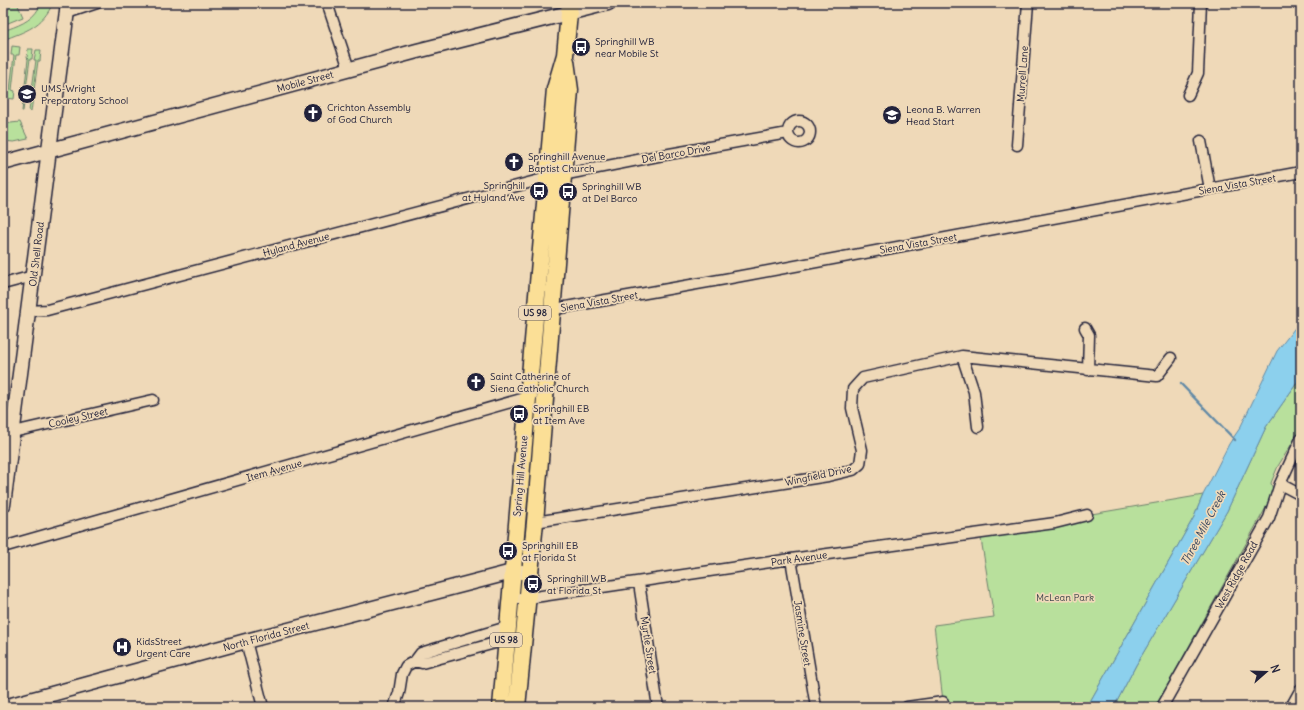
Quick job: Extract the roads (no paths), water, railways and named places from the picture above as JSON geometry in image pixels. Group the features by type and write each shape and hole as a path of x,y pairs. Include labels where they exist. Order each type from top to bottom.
{"main road":[{"name":"Spring Hill Avenue","path":"501,707 555,89 565,55 570,8"},
{"name":"Spring Hill Avenue","path":"517,707 535,522 564,175 570,90 565,55"}],"street":[{"path":"68,8 97,3"},
{"path":"327,3 349,69"},
{"name":"Mobile Street","path":"3,163 570,8 608,3"},
{"name":"Murrell Lane","path":"1017,144 1028,3"},
{"path":"1188,95 1198,73 1201,3"},
{"name":"Old Shell Road","path":"3,505 8,432 29,311 68,8"},
{"name":"Del Barco Drive","path":"564,175 658,156 788,133"},
{"path":"1201,141 1210,189"},
{"name":"Siena Vista Street","path":"535,312 741,276 1301,172"},
{"name":"Hyland Avenue","path":"29,311 47,310 547,178 564,175"},
{"path":"3,284 33,276"},
{"path":"1084,328 1089,335 1088,370"},
{"path":"962,356 974,392 978,427"},
{"name":"Wingfield Drive","path":"535,522 828,476 853,470 860,464 862,450 852,408 853,389 863,378 962,356 1157,376 1171,358"},
{"name":"Item Avenue","path":"3,547 545,393"},
{"name":"Cooley Street","path":"8,432 153,400"},
{"name":"West Ridge Road","path":"1162,707 1269,518 1280,484 1301,439"},
{"path":"1280,484 1301,495"},
{"name":"Park Avenue","path":"510,597 527,598 639,583 791,559 1055,523 1087,515"},
{"name":"Jasmine Street","path":"791,559 816,707"},
{"name":"North Florida Street","path":"4,707 246,641 512,572 529,572"},
{"name":"Myrtle Street","path":"639,583 658,707"},
{"path":"394,707 399,693 402,674 406,666 415,661 420,653 507,633"},
{"path":"246,641 263,707"},
{"path":"1291,707 1301,689"},
{"path":"907,707 943,702"}],"water":[{"name":"Three Mile Creek","path":"1301,320 1301,377 1266,427 1227,511 1136,665 1114,707 1087,707 1194,517 1203,495 1229,444 1240,428 1277,351"}],"waterway":[{"path":"1181,384 1235,440"}],"place":[{"name":"Springhill WB near Mobile St","path":"581,47"},
{"name":"UMS-Wright Preparatory School","path":"27,94"},
{"name":"Crichton Assembly of God Church","path":"313,113"},
{"name":"Leona B. Warren Head Start","path":"892,115"},
{"name":"Springhill Avenue Baptist Church","path":"514,162"},
{"name":"Springhill at Hyland Ave","path":"539,191"},
{"name":"Springhill WB at Del Barco","path":"568,192"},
{"name":"Saint Catherine of Siena Catholic Church","path":"476,382"},
{"name":"Springhill EB at Item Ave","path":"519,414"},
{"name":"Springhill EB at Florida St","path":"508,551"},
{"name":"Springhill WB at Florida St","path":"533,584"},
{"name":"KidsStreet Urgent Care","path":"122,647"}],"park label":[{"name":"McLean Park","path":"1065,597"}]}
